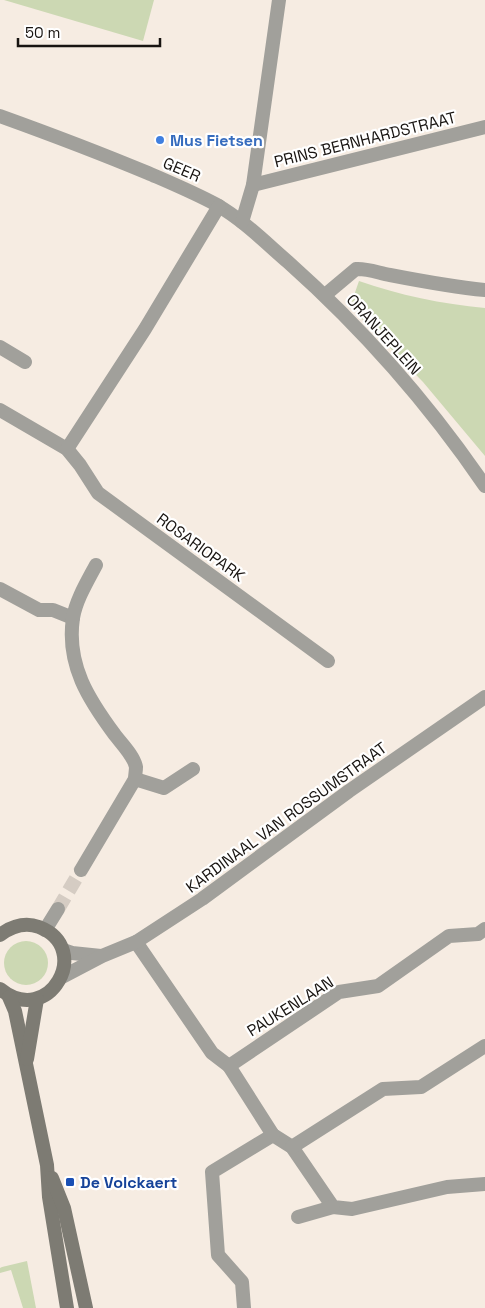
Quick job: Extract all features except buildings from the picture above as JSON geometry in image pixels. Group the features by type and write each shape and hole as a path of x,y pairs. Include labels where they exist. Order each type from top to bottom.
{"main road":[{"path":"3,929 22,925 34,925 45,930 56,938 63,950 65,964 62,977 52,991 36,1000 23,1001 4,993"},
{"path":"4,993 14,1011 47,1164 49,1197 67,1308"},
{"path":"26,1067 36,1000"},
{"path":"47,1164 64,1208 86,1308"}],"street":[{"path":"242,222 254,185 280,0"},
{"name":"GEER","path":"0,116 120,161 219,206 242,222 325,296"},
{"name":"PRINS BERNHARDSTRAAT","path":"254,185 485,127"},
{"path":"67,449 145,329 219,206"},
{"name":"ORANJEPLEIN","path":"485,290 445,286 362,268 356,269 325,296 410,388 485,486"},
{"path":"0,347 25,362"},
{"name":"ROSARIOPARK","path":"0,410 67,449 98,493 328,661"},
{"path":"81,870 135,779 136,766 93,705 78,672 74,655 73,618 80,597 96,565"},
{"path":"0,589 40,610 54,610 73,618"},
{"name":"KARDINAAL VAN ROSSUMSTRAAT","path":"62,977 102,956 136,942 202,899 349,791 485,697"},
{"path":"135,779 164,788 193,769"},
{"path":"45,930 58,909"},
{"name":"PAUKENLAAN","path":"229,1066 339,992 378,986 449,936 483,936"},
{"path":"136,942 212,1053 229,1066 273,1135 292,1147 333,1207"},
{"name":"KARDINAAL VAN ROSSUMSTRAAT","path":"63,950 72,953 102,956"},
{"path":"292,1147 383,1089 421,1087 485,1046"},
{"path":"244,1308 242,1282 218,1255 212,1172 273,1135"},
{"path":"298,1217 333,1207 352,1209 447,1187 485,1184"}],"green space":[{"path":"4,0 154,0 143,41"},
{"path":"359,281 421,298 485,308 485,456 423,382 361,318 352,301"},
{"path":"22,941 30,941 42,947 48,963 42,979 30,985 22,985 10,979 4,967 4,959 10,947"},
{"path":"27,1261 36,1308 23,1308 11,1270 0,1273 0,1268 2,1267"}],"tunnel":[{"path":"58,909 81,870"}],"place":[{"name":"Mus Fietsen","path":"160,140"},
{"name":"De Volckaert","path":"70,1182"}]}
